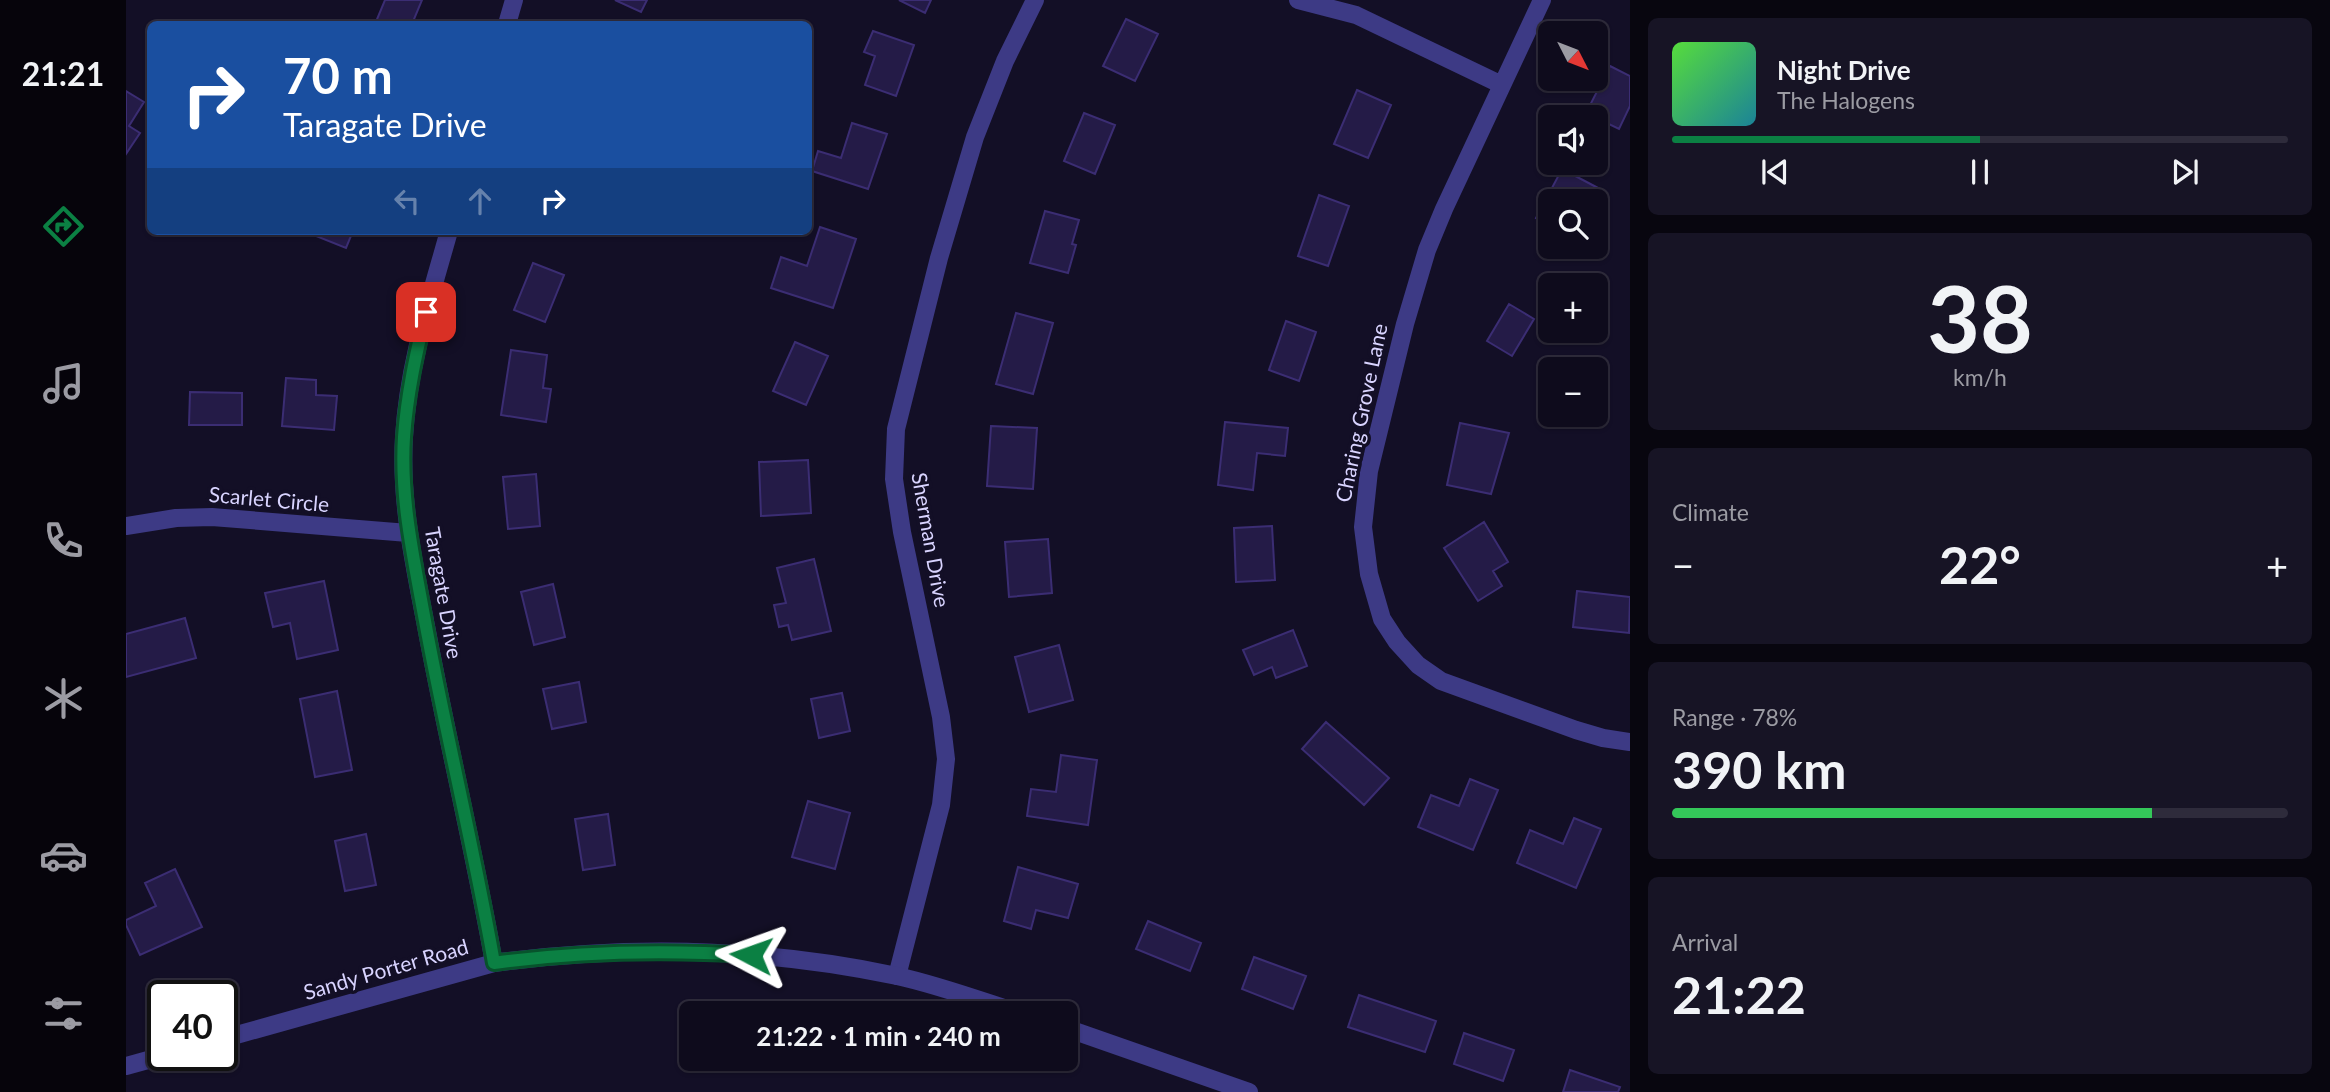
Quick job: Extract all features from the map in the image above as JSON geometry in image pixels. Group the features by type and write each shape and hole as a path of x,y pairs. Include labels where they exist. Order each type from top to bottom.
{"street":[{"path":"508,21 514,0"},
{"name":"Sherman Drive","path":"897,976 941,805 946,759 941,717 894,480 896,429 939,258 975,137 1005,61 1035,0"},
{"path":"1298,0 1356,15 1502,85"},
{"name":"Charing Grove Lane","path":"1542,0 1427,250 1405,324 1369,471 1363,527 1369,575 1382,619 1397,642 1418,665 1440,681 1576,730 1630,742"},
{"name":"Taragate Drive","path":"448,235 409,381 404,439 404,494 408,533 437,689 481,890 494,963"},
{"name":"Scarlet Circle","path":"126,526 176,518 212,517 408,533"},
{"name":"Sandy Porter Road","path":"238,1035 494,963 633,951 773,957 897,976 979,1001"},
{"path":"1078,1032 1249,1092"},
{"path":"126,1066 147,1060"}],"building":[{"path":"385,0 422,0 413,21 376,21"},
{"path":"615,0 647,0 641,12"},
{"path":"899,0 931,0 925,13"},
{"path":"1126,19 1158,34 1135,81 1103,66"},
{"path":"873,31 914,45 896,96 865,85 875,56 864,52"},
{"path":"1610,66 1630,76 1630,106 1619,129 1608,124 1608,105 1590,105 1597,91 1608,91"},
{"path":"1357,90 1391,105 1368,158 1334,144"},
{"path":"126,91 144,102 129,126 140,133 126,154"},
{"path":"1084,113 1115,125 1095,174 1064,161"},
{"path":"852,123 887,134 868,189 812,171 818,151 841,158"},
{"path":"1559,175 1573,175 1600,189 1551,189"},
{"path":"1319,195 1349,206 1328,266 1298,256"},
{"path":"1045,211 1079,220 1072,244 1076,245 1068,273 1030,263"},
{"path":"820,227 856,239 833,308 771,288 781,257 807,266"},
{"path":"316,235 351,235 346,248"},
{"path":"533,263 564,275 545,322 514,310"},
{"path":"1509,304 1534,319 1512,356 1487,341"},
{"path":"1016,313 1053,323 1033,394 996,384"},
{"path":"1286,321 1316,332 1299,381 1269,370"},
{"path":"795,342 828,356 806,405 773,391"},
{"path":"511,350 547,355 543,388 551,389 546,422 501,415"},
{"path":"286,378 316,380 316,395 337,396 334,430 282,426"},
{"path":"190,392 242,393 242,425 189,425"},
{"path":"1225,422 1288,428 1285,456 1257,453 1253,490 1218,485"},
{"path":"1460,423 1509,433 1491,494 1447,485"},
{"path":"991,426 1037,428 1033,489 987,486"},
{"path":"808,460 811,513 761,516 759,462"},
{"path":"536,474 540,526 508,529 503,477"},
{"path":"1484,522 1508,562 1493,571 1502,586 1478,601 1444,548"},
{"path":"1272,526 1275,580 1236,582 1234,528"},
{"path":"1048,539 1052,593 1009,597 1005,542"},
{"path":"814,559 831,631 792,640 788,625 779,627 774,605 786,603 777,568"},
{"path":"324,581 338,650 297,659 290,623 273,627 265,593"},
{"path":"553,584 565,637 534,645 521,592"},
{"path":"1577,591 1630,597 1629,633 1573,627"},
{"path":"185,618 196,658 126,677 126,634"},
{"path":"1293,630 1307,666 1276,678 1272,667 1254,675 1243,650"},
{"path":"1059,645 1073,700 1029,712 1015,657"},
{"path":"579,682 586,722 552,729 543,689"},
{"path":"337,691 352,770 315,777 300,699"},
{"path":"842,693 850,731 819,738 811,699"},
{"path":"1326,722 1389,778 1364,805 1302,749"},
{"path":"1061,755 1097,760 1088,825 1027,816 1031,789 1056,792"},
{"path":"1470,779 1498,790 1473,850 1418,827 1431,795 1459,806"},
{"path":"808,801 850,813 835,869 792,857"},
{"path":"608,814 615,865 583,870 575,819"},
{"path":"1574,818 1601,829 1576,888 1517,863 1530,830 1563,844"},
{"path":"366,834 376,885 345,891 335,841"},
{"path":"1018,867 1078,884 1068,918 1036,910 1031,929 1004,921"},
{"path":"175,869 202,927 140,955 126,920 156,906 145,883"},
{"path":"1148,921 1201,943 1190,971 1136,949"},
{"path":"1254,957 1306,976 1293,1009 1242,989"},
{"path":"1359,995 1436,1021 1425,1052 1348,1027"},
{"path":"1464,1033 1514,1050 1503,1081 1454,1064"},
{"path":"1570,1070 1620,1087 1618,1092 1563,1092"}],"route":[{"path":"426,312 409,381 404,439 404,494 408,533 437,689 481,890 494,963 633,951 751,955"}]}
